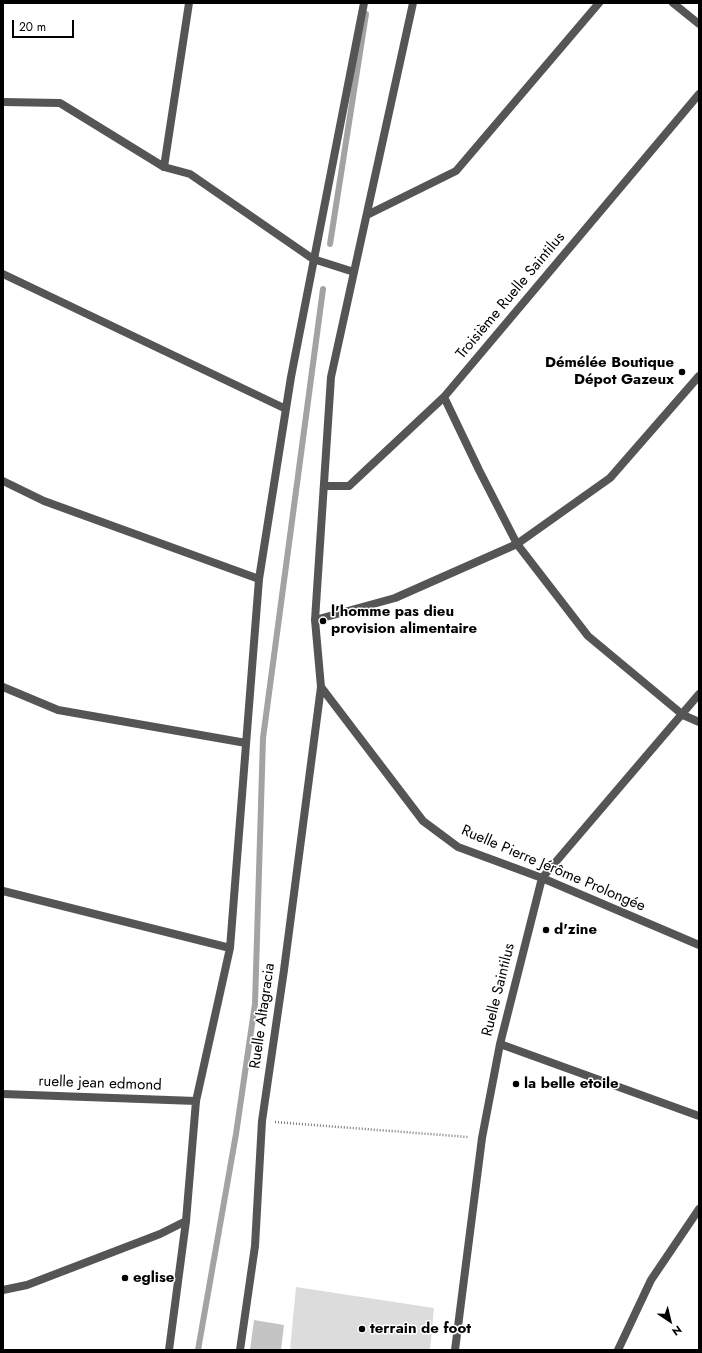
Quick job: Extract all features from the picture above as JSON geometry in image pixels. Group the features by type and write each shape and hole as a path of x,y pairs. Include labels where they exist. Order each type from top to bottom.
{"street":[{"path":"164,167 189,3"},
{"path":"169,1350 186,1221 196,1101 230,948 259,579 286,409 313,259 364,3"},
{"name":"Ruelle Altagracia","path":"240,1350 255,1246 262,1121 284,970 321,688 315,620 331,377 413,3"},
{"path":"367,215 456,171 598,3"},
{"path":"673,3 699,24"},
{"name":"Troisième Ruelle Saintilus","path":"324,486 349,486 444,397 699,94"},
{"path":"3,102 60,104 164,167 190,174 313,259 354,272"},
{"path":"3,274 286,409"},
{"path":"315,620 395,598 517,544 610,478 699,376"},
{"path":"444,397 517,544 588,636 683,715 699,722"},
{"path":"3,481 44,500 259,579"},
{"path":"3,687 58,710 246,743"},
{"name":"Ruelle Pierre Jérôme Prolongée","path":"321,688 423,821 458,847 542,878 699,945"},
{"name":"Ruelle Saintilus","path":"455,1350 482,1138 500,1044 542,878 683,715 699,694"},
{"path":"3,891 230,948"},
{"path":"500,1044 699,1116"},
{"name":"ruelle jean edmond","path":"3,1094 196,1101"},
{"path":"618,1350 651,1280 699,1209"},
{"path":"3,1290 28,1285 160,1234 186,1221"}],"path":[{"path":"262,1121 482,1138"}],"shaded area":[{"name":"terrain de foot","path":"296,1287 434,1308 430,1350 290,1350"}],"building":[{"path":"254,1320 284,1325 281,1350 250,1350"}],"waterway":[{"path":"330,244 366,14"},
{"path":"198,1350 236,1134 255,1004 263,738 323,289"}],"place":[{"name":"Démélée Boutique Dépot Gazeux","path":"682,372"},
{"name":"l'homme pas dieu provision alimentaire","path":"323,621"},
{"name":"d'zine","path":"546,930"},
{"name":"la belle etoile","path":"516,1084"},
{"name":"eglise","path":"125,1278"},
{"name":"terrain de foot","path":"362,1329"}]}
